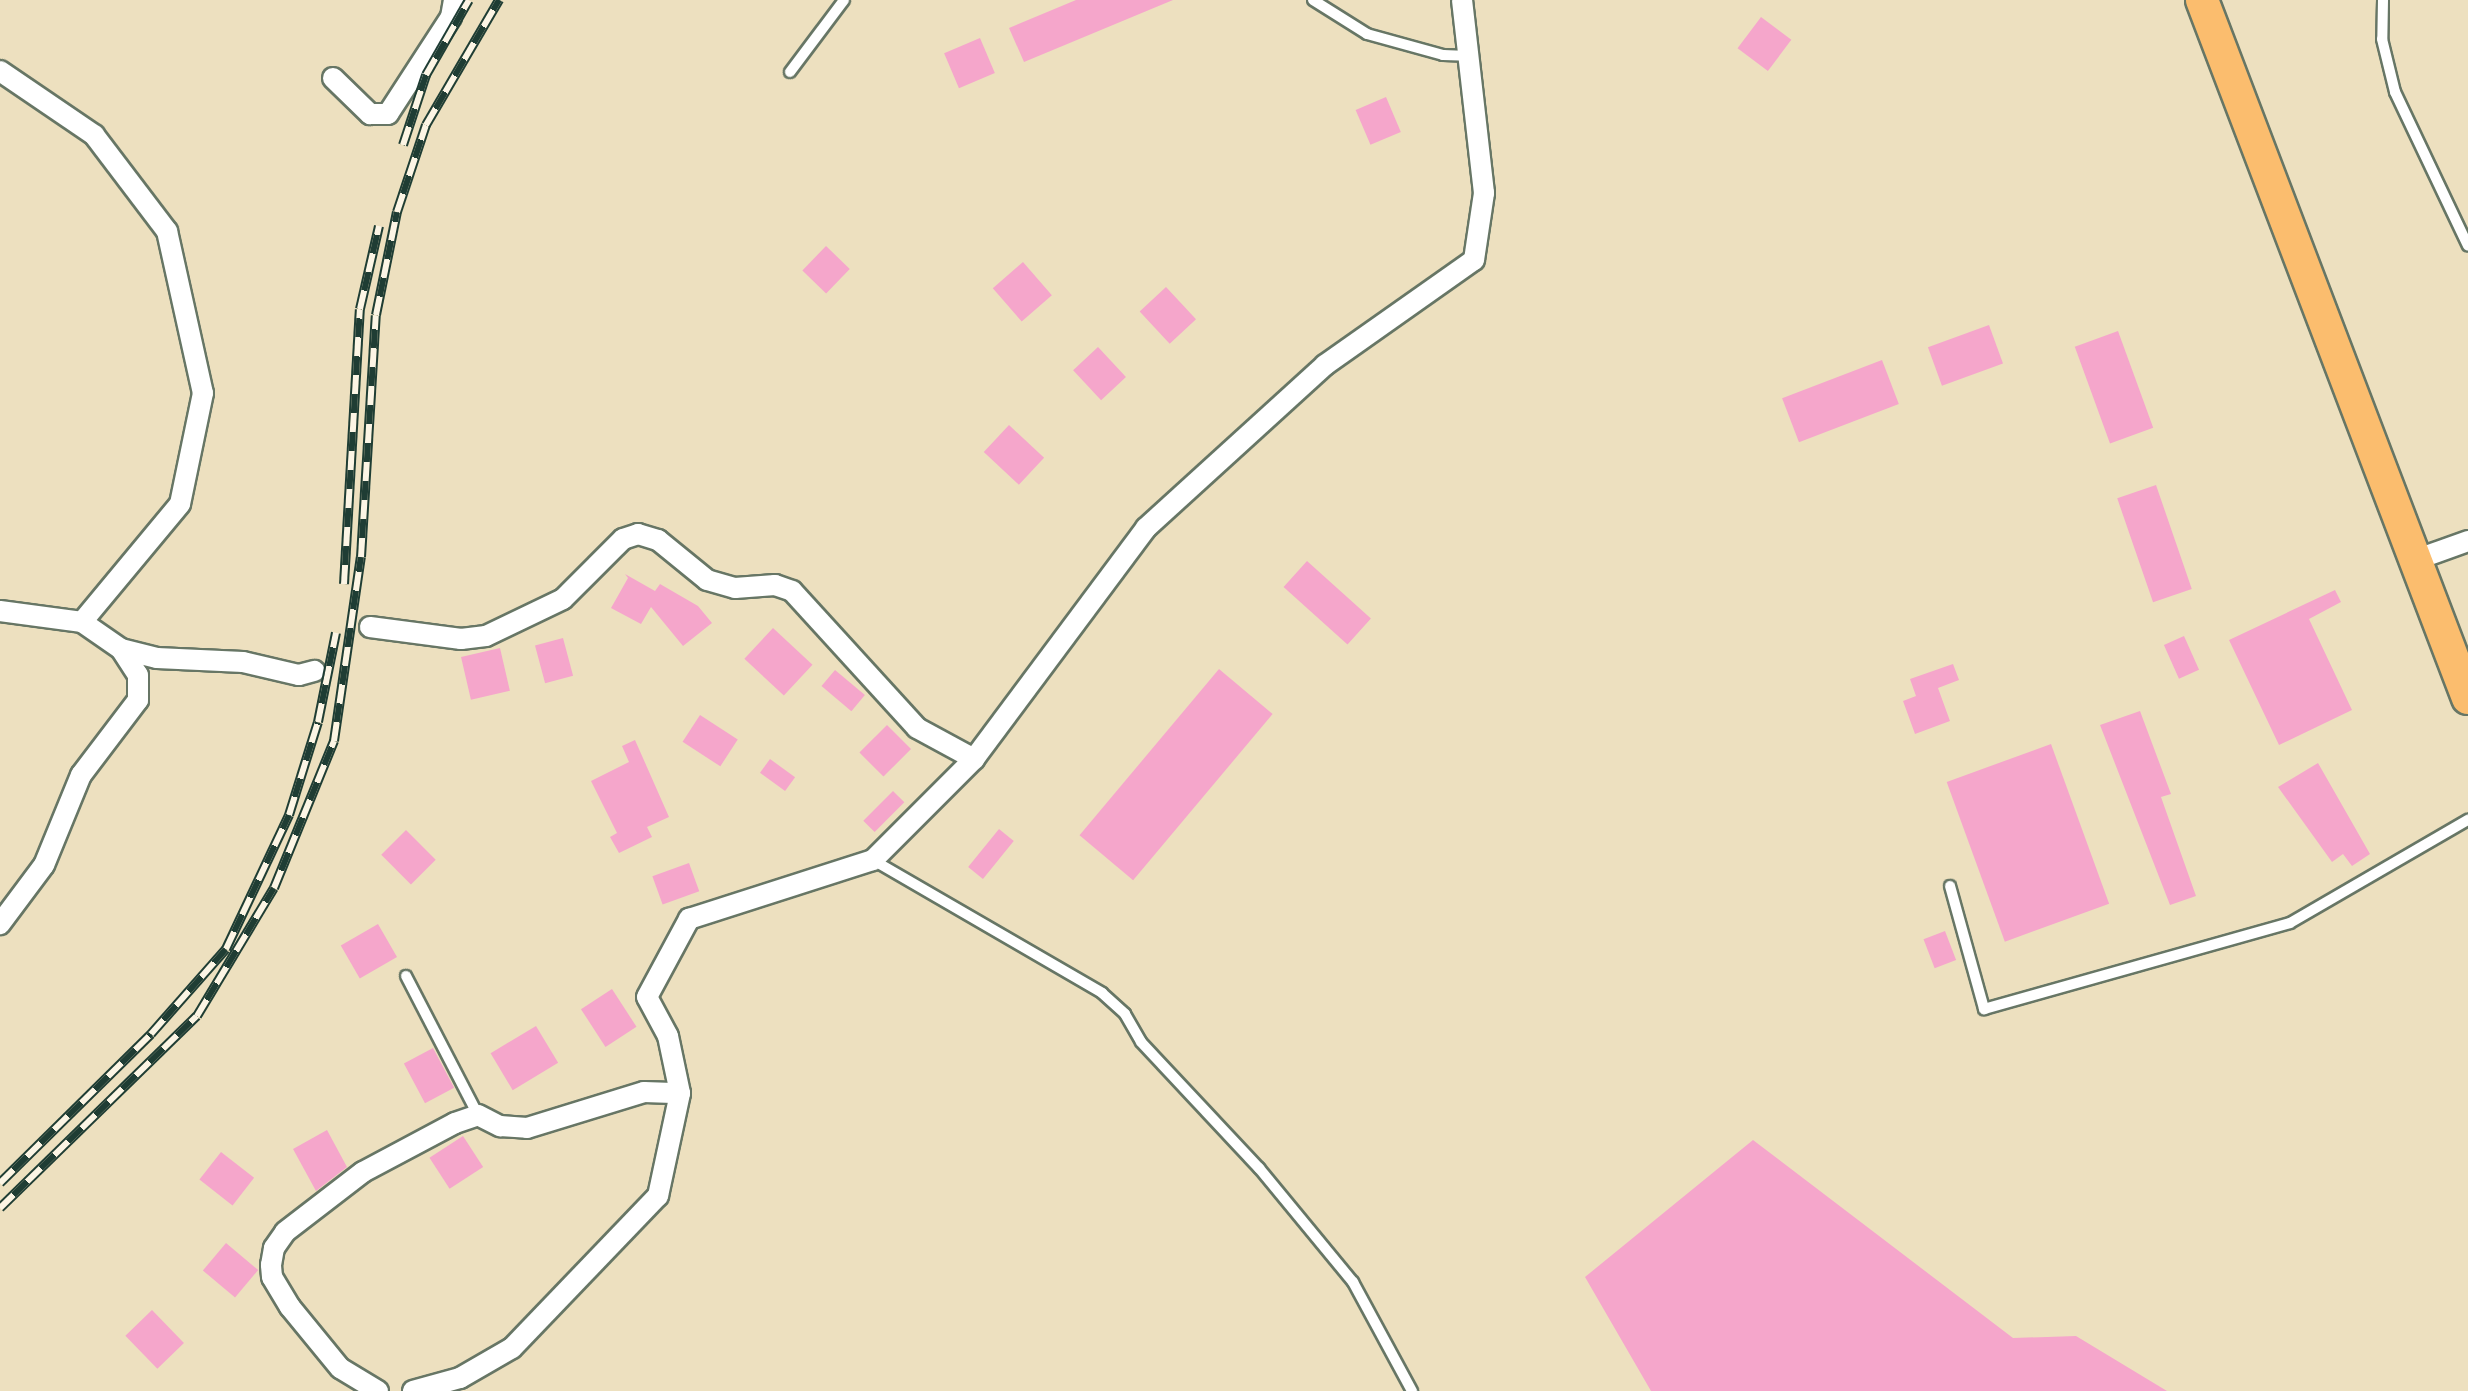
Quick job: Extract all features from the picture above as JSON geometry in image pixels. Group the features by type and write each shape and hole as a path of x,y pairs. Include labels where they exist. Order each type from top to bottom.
{"main road":[{"path":"2202,0 2468,698"}],"street":[{"path":"333,78 370,114 388,114 450,16 454,0"},
{"path":"413,1391 460,1378 512,1348 658,1196 680,1093 668,1036 647,996 689,919 873,860 974,759 1146,528 1325,365 1474,260 1484,193 1462,0"},
{"path":"2,78 94,135 166,231 203,392 180,504 82,622"},
{"path":"370,627 461,639 486,636 563,599 622,539 638,534 658,540 706,580 735,588 775,585 792,592 917,728 974,759"},
{"path":"2415,560 2468,541"},
{"path":"0,611 82,622 121,649 157,658 243,662 300,675 314,671"},
{"path":"0,924 44,864 81,775 138,700 138,675 121,649"},
{"path":"378,1391 340,1368 290,1307 272,1277 274,1248 316,1206 364,1172 478,1115 500,1126 528,1128 644,1092 680,1093"}],"lane":[{"path":"790,72 844,0"},
{"path":"1312,0 1367,34 1443,55 1468,56"},
{"path":"2384,0 2382,39 2391,80 2468,246"},
{"path":"1950,886 1984,1009 2290,923 2468,820"},
{"path":"873,860 1102,993 1125,1014 1141,1042 1259,1168 1352,1282 1412,1391"},
{"path":"406,976 478,1115"}],"building":[{"path":"1076,0 1173,0 1024,62 1009,28"},
{"path":"1761,17 1791,40 1768,71 1738,48"},
{"path":"980,38 995,73 959,88 944,53"},
{"path":"1386,97 1401,132 1370,145 1356,110"},
{"path":"826,246 850,269 826,293 802,270"},
{"path":"1023,262 1052,295 1022,321 993,288"},
{"path":"1166,287 1196,319 1170,344 1140,312"},
{"path":"1989,325 2003,364 1942,386 1928,347"},
{"path":"2118,331 2153,428 2110,444 2075,347"},
{"path":"1098,347 1126,377 1101,400 1073,370"},
{"path":"1882,360 1899,404 1799,442 1782,398"},
{"path":"1009,425 1044,458 1019,485 984,452"},
{"path":"2156,485 2192,589 2153,602 2117,498"},
{"path":"1307,561 1371,619 1347,645 1284,587"},
{"path":"625,574 655,591 660,584 698,606 712,623 683,646 651,607 641,624 611,608 628,578"},
{"path":"2335,590 2341,602 2309,619 2352,710 2279,745 2229,640"},
{"path":"773,628 812,665 784,696 744,659"},
{"path":"2184,636 2199,670 2179,679 2164,645"},
{"path":"563,638 573,676 545,683 535,646"},
{"path":"500,648 510,691 471,700 461,657"},
{"path":"1953,664 1959,680 1938,688 1950,721 1915,734 1903,701 1916,696 1910,679"},
{"path":"1219,669 1273,714 1133,880 1080,835"},
{"path":"835,670 865,695 851,711 822,686"},
{"path":"2140,711 2171,794 2161,797 2196,896 2170,905 2100,725"},
{"path":"700,715 738,740 720,766 683,742"},
{"path":"887,725 911,749 883,777 859,753"},
{"path":"635,740 669,817 647,827 652,837 619,853 610,837 617,833 591,781 629,762 622,746"},
{"path":"2051,744 2109,904 2005,942 1947,782"},
{"path":"770,759 795,777 785,791 760,773"},
{"path":"2318,763 2370,854 2352,866 2343,854 2332,862 2278,787"},
{"path":"893,791 904,802 875,832 863,821"},
{"path":"999,829 1014,841 983,879 968,867"},
{"path":"406,830 436,860 411,884 381,855"},
{"path":"689,863 699,891 663,905 652,876"},
{"path":"378,924 397,957 360,978 341,946"},
{"path":"1945,931 1956,960 1935,968 1924,939"},
{"path":"612,989 637,1027 605,1047 581,1009"},
{"path":"536,1026 558,1063 513,1090 491,1053"},
{"path":"433,1048 454,1088 425,1103 404,1063"},
{"path":"327,1130 347,1167 316,1191 293,1149"},
{"path":"463,1136 483,1167 450,1189 429,1158"},
{"path":"1753,1140 2013,1338 2076,1336 2167,1391 1651,1391 1585,1277"},
{"path":"221,1152 254,1178 233,1205 199,1180"},
{"path":"226,1243 258,1270 235,1298 203,1271"},
{"path":"152,1310 184,1343 157,1369 125,1336"}],"railway":[{"path":"403,145 426,75 469,0"},
{"path":"0,1208 197,1016 274,888 334,741 361,557 376,315 397,212 426,125 499,0"},
{"path":"344,584 360,309 379,226"},
{"path":"0,1183 151,1034 226,949 289,815 318,722 336,633"}]}
